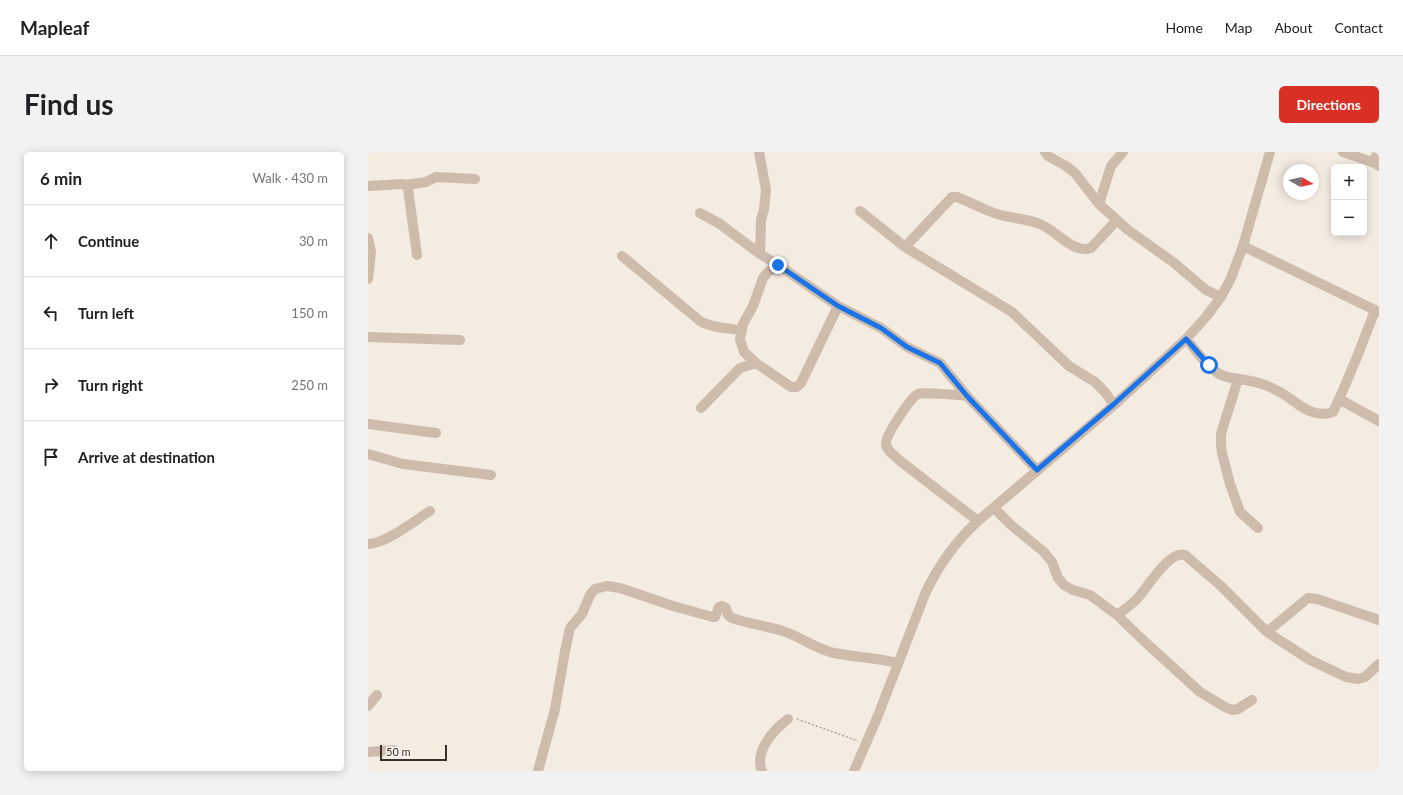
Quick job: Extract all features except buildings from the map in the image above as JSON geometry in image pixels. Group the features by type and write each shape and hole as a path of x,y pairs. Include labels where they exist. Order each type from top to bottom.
{"street":[{"path":"759,152 766,190 760,225 760,254"},
{"path":"1045,152 1048,156 1075,173 1099,204 1128,230 1173,262 1206,290 1221,297"},
{"path":"1099,204 1111,166 1123,152"},
{"path":"854,771 930,583 946,559 963,535 978,521 1114,404 1186,339 1206,317 1221,297 1231,278 1243,246 1270,152"},
{"path":"1343,152 1376,164 1378,152"},
{"path":"368,186 406,185 426,182 436,177 475,179"},
{"path":"406,185 408,189 417,255"},
{"path":"905,247 952,198 957,197 998,214 1042,224 1067,242 1080,249 1086,250 1091,248 1117,220"},
{"path":"860,211 905,247 1012,312 1069,366 1095,382 1114,404"},
{"path":"700,213 720,224 760,254 838,306 881,328 907,347 940,363 967,396 1037,470"},
{"path":"368,238 371,252 368,279"},
{"path":"1186,339 1215,371 1223,376 1251,381 1276,390 1302,408 1314,414 1333,412 1350,376 1377,311 1243,246"},
{"path":"622,256 700,321 715,327 741,330"},
{"path":"778,265 768,272 763,278 753,306 741,330 740,339 744,352 756,363 792,387 797,387 801,383 838,306"},
{"path":"368,337 460,340"},
{"path":"740,368 744,352"},
{"path":"701,408 740,368 756,363"},
{"path":"1238,379 1222,434 1222,453 1230,484 1240,512 1258,528"},
{"path":"967,396 918,394 911,398 888,436 886,442 888,449 898,460 978,521"},
{"path":"1339,399 1379,421"},
{"path":"368,424 436,433"},
{"path":"368,454 403,464 491,475"},
{"path":"994,508 1011,525 1044,552 1052,562 1058,578 1064,585 1073,590 1090,595 1117,614 1200,692 1232,710 1238,709 1252,700"},
{"path":"368,544 392,535 430,511"},
{"path":"1117,614 1136,600 1153,577 1166,564 1177,554 1181,554 1185,555 1221,586 1267,632 1310,660 1346,677 1362,679 1379,664"},
{"path":"538,771 556,709 564,651 570,628 582,614 590,595 595,589 607,586 620,588 713,617 715,617 719,607 722,606 726,608 728,615 732,618 798,636 815,646 833,652 876,658 898,663"},
{"path":"1267,632 1308,598 1317,599 1379,620"},
{"path":"368,706 377,695"},
{"path":"762,771 759,760 762,751 770,736 778,726 788,719"},
{"path":"368,752 394,750"}],"path":[{"path":"788,719 797,719 866,744"}],"route":[{"path":"778,265 838,306 881,328 907,347 940,363 967,396 1037,470 1114,404 1186,339 1209,365"}]}
